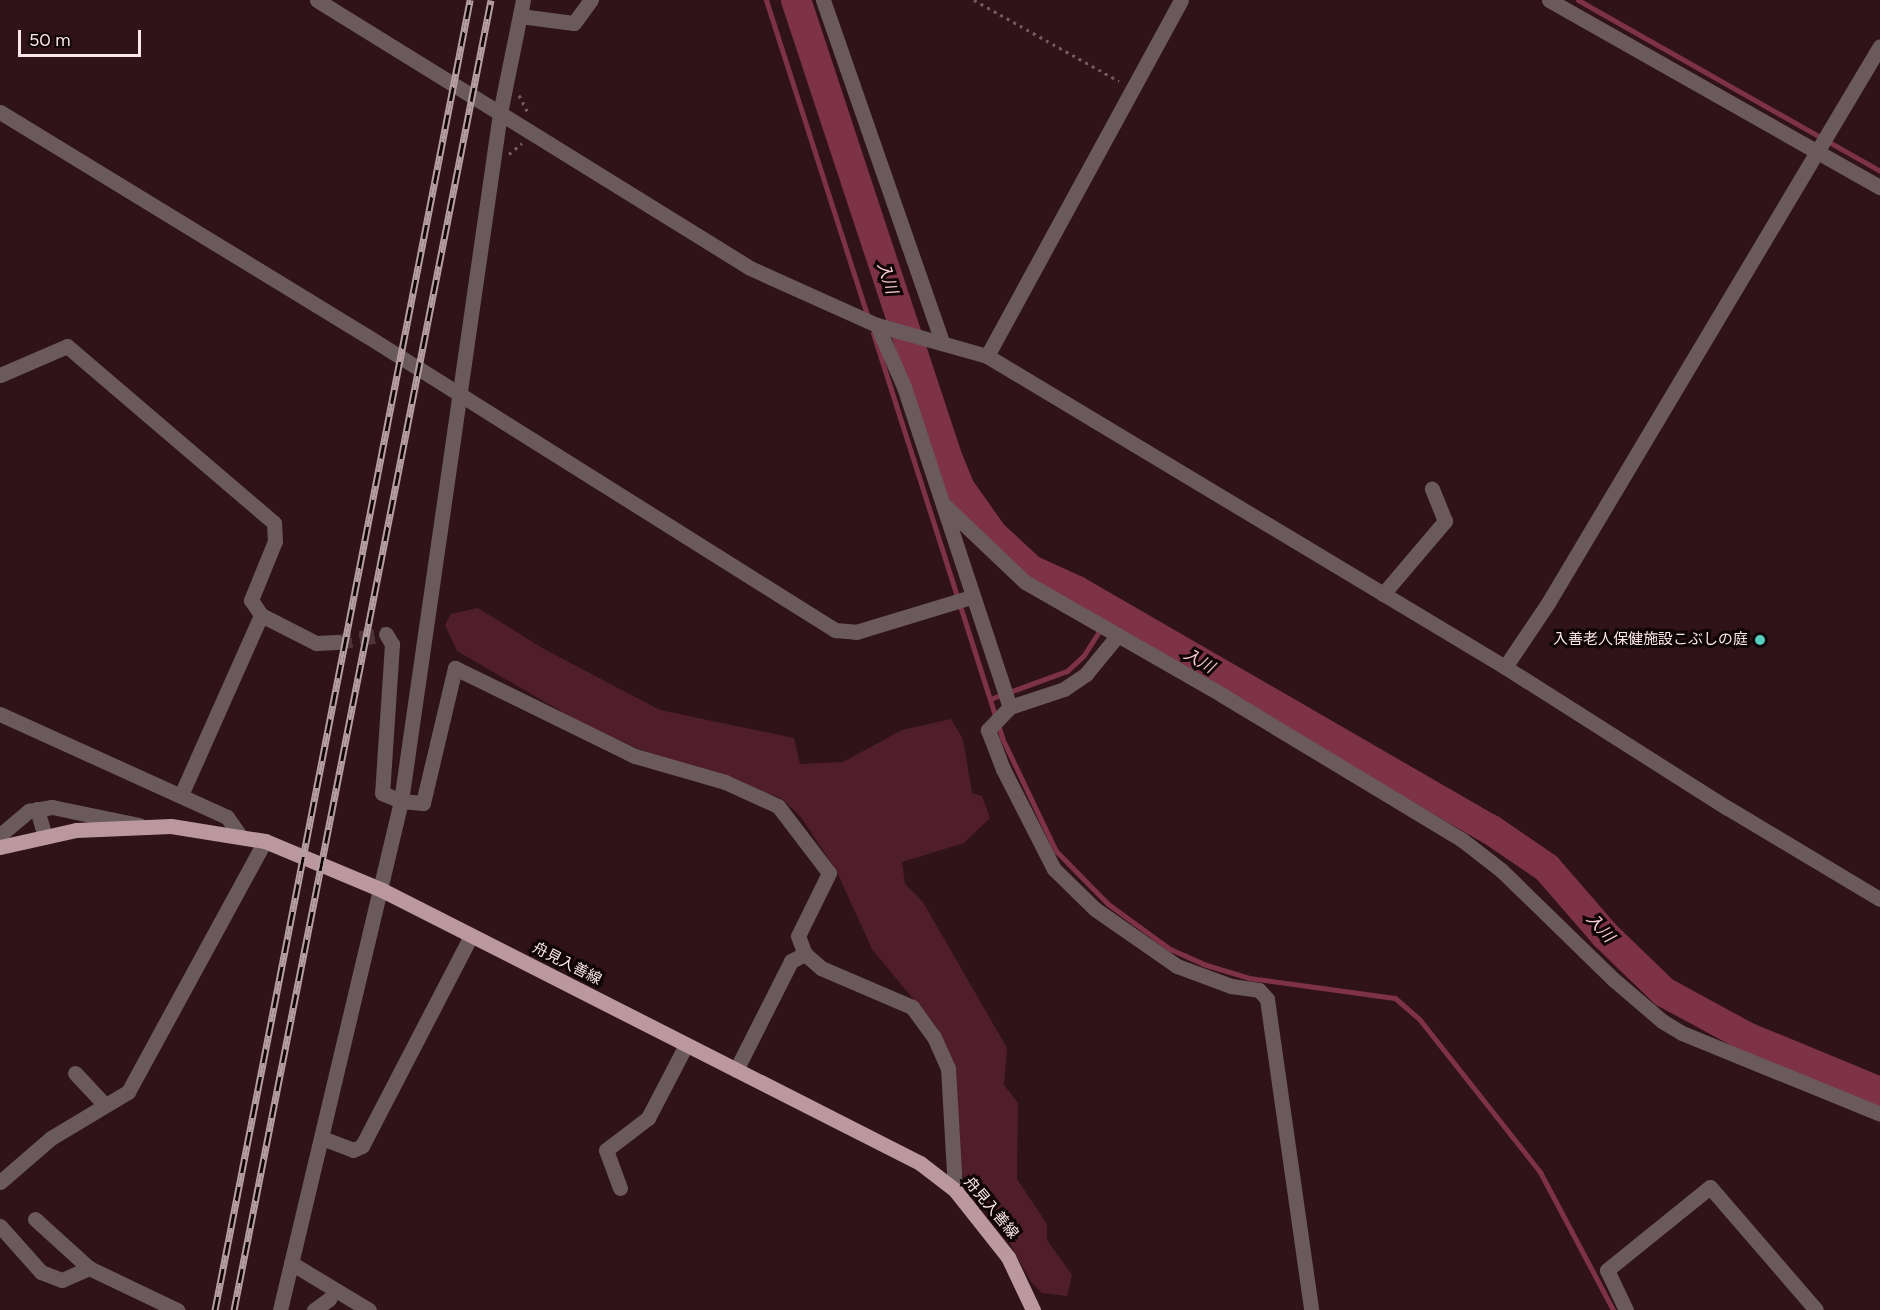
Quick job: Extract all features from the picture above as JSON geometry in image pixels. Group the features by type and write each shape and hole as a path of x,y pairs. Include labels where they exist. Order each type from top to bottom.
{"main road":[{"name":"舟見入善線","path":"0,847 76,830 171,826 239,834 265,841 382,890 920,1163 955,1190 1008,1257 1033,1310"}],"street":[{"path":"317,0 750,268 883,327 987,356 1505,667 1880,899"},
{"path":"280,1310 382,890 401,801 500,113 523,0"},
{"path":"520,16 574,23 591,0"},
{"path":"823,0 935,340"},
{"path":"987,356 1181,0"},
{"path":"1549,0 1880,187"},
{"path":"1505,667 1548,603 1880,45"},
{"path":"0,112 835,630 856,632 971,597"},
{"path":"883,327 943,504 971,597 1010,707"},
{"path":"0,375 67,346 274,524 275,541 251,600 261,615 316,643 337,642"},
{"path":"1383,594 1445,521 1432,489"},
{"path":"943,504 1025,582 1461,839 1501,870 1604,971 1662,1021 1682,1033 1880,1114"},
{"path":"181,795 261,615"},
{"path":"386,634 392,644 382,792 401,801 423,803 455,668 635,756 725,782 778,806 829,873 798,936 805,954 821,968 912,1007 934,1036 948,1068 955,1190"},
{"path":"1118,635 1086,674 1064,689 1010,707 988,730 1003,769 1054,869 1095,909 1177,966 1231,986 1259,990 1268,999 1311,1310"},
{"path":"0,714 227,817 239,834"},
{"path":"0,835 29,811 52,807 146,827"},
{"path":"37,809 45,837"},
{"path":"0,1182 51,1138 128,1092 265,841"},
{"path":"322,1138 353,1150 362,1146 471,936"},
{"path":"736,1070 791,962 805,954"},
{"path":"620,1188 606,1150 648,1118 686,1045"},
{"path":"75,1073 105,1105"},
{"path":"1626,1310 1607,1270 1710,1186 1816,1310"},
{"path":"35,1219 89,1268 177,1310"},
{"path":"0,1226 41,1272 62,1280 89,1268"},
{"path":"291,1263 369,1310"},
{"path":"314,1310 329,1299"}],"path":[{"path":"974,0 1134,90"},
{"path":"503,158 520,146 533,122 518,92"}],"shaded area":[{"path":"478,608 544,649 660,710 794,738 800,764 843,762 902,730 951,719 963,739 972,793 982,796 990,818 964,843 902,862 905,884 923,902 1007,1048 1004,1085 1018,1103 1017,1179 1047,1224 1047,1240 1072,1275 1067,1296 1042,1293 1031,1282 1005,1235 960,1171 937,1028 872,949 836,870 801,817 781,798 636,748 576,720 457,651 445,625 451,614"}],"waterway":[{"path":"766,0 868,318"},
{"name":"入川","path":"796,0 946,454 959,487 993,535 1031,570 1077,591 1490,829 1547,868 1605,935 1664,992 1747,1037 1880,1092"},
{"path":"1578,0 1880,171"},
{"path":"873,333 1002,738 1056,851 1108,904 1170,949 1203,964 1249,978 1395,998 1420,1020 1540,1172 1613,1310"},
{"path":"990,699 1067,671 1084,655 1112,611"}],"tunnel":[{"path":"337,642 386,634"}],"railway":[{"path":"215,1310 470,0"},
{"path":"234,1310 491,0"}],"place":[{"name":"入善老人保健施設こぶしの庭","path":"1760,640"}]}
